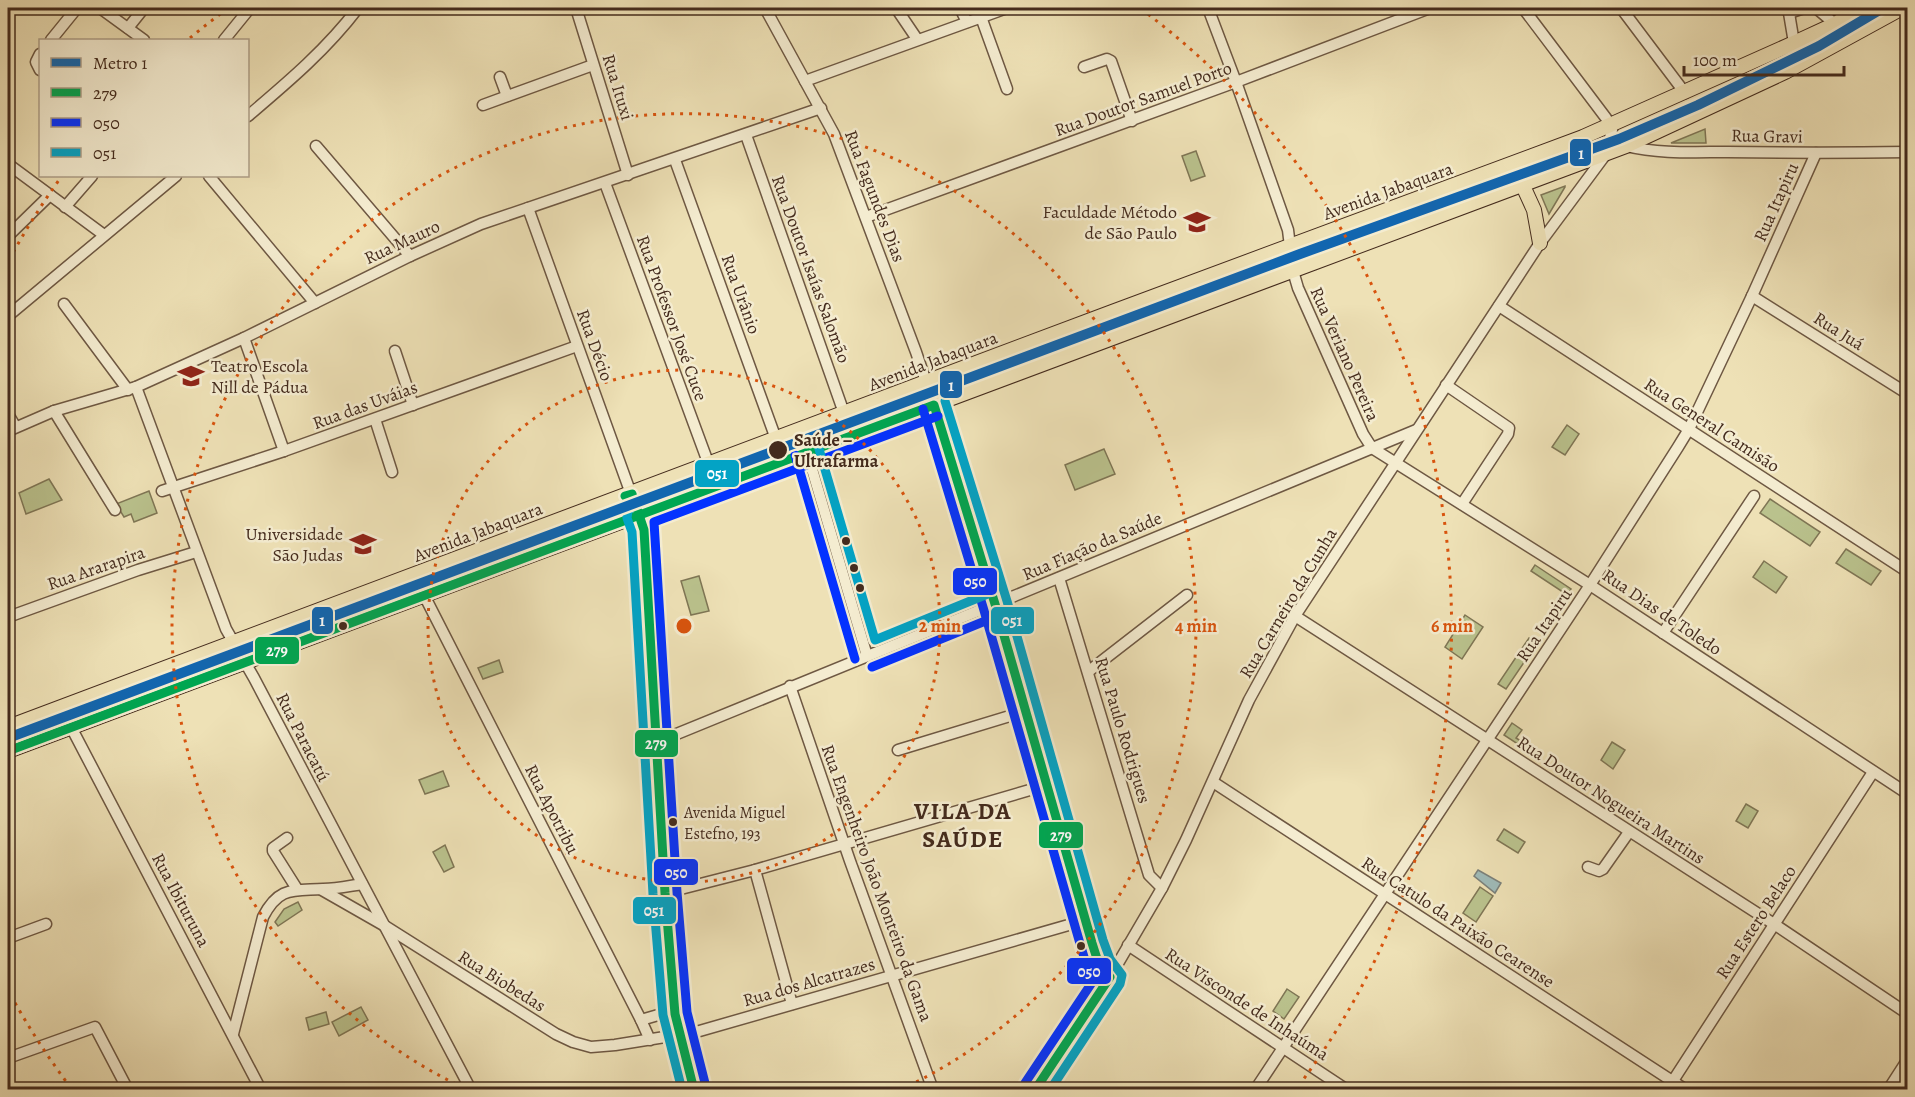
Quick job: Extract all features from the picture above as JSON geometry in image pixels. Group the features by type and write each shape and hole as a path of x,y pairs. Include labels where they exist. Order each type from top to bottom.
{"main road":[{"name":"Avenida Jabaquara","path":"8,727 1611,126 1835,24 1862,8"},
{"path":"8,751 1606,154 1785,72 1902,8"},
{"path":"1513,164 1534,210 1540,243"}],"street":[{"path":"52,39 77,8"},
{"path":"100,8 143,39"},
{"path":"128,28 144,8"},
{"path":"225,39 250,8"},
{"path":"249,115 296,76 327,46 358,8"},
{"name":"Rua Ituxi","path":"576,8 628,175"},
{"name":"Rua Fagundes Dias","path":"765,8 834,134 934,405 995,604 1098,965 1110,976"},
{"path":"896,8 917,39"},
{"path":"960,8 967,22"},
{"path":"806,81 1007,8"},
{"name":"Rua Veriano Pereira","path":"1208,8 1288,230 1293,271 1306,310 1363,434 1376,451 1416,429"},
{"name":"Rua Doutor Samuel Porto","path":"866,217 1132,121 1430,8"},
{"path":"1522,8 1611,126 1611,139 1606,154"},
{"path":"1620,8 1685,93"},
{"path":"1794,43 1787,10 1804,8"},
{"path":"1816,8 1835,24"},
{"path":"981,17 1007,89"},
{"path":"1084,67 1107,59 1111,60 1132,121"},
{"path":"483,105 593,65"},
{"path":"500,76 507,96"},
{"name":"Rua Mauro","path":"11,429 54,411 132,388 244,338 410,256 481,224 675,160 821,108"},
{"name":"Rua Doutor Isaías Salomão","path":"746,135 844,413"},
{"path":"316,146 410,256"},
{"name":"Rua Gravi","path":"1626,146 1641,150 1676,151 1908,152"},
{"name":"Rua Itapiru","path":"1255,1089 1590,585 1689,429 1816,153"},
{"name":"Rua Carneiro da Cunha","path":"1035,1089 1050,1070 1110,976 1161,888 1213,782 1249,700 1295,616 1540,243 1606,154"},
{"name":"Rua Urânio","path":"675,160 776,439"},
{"path":"8,164 104,235"},
{"path":"65,207 91,177"},
{"path":"8,316 175,177"},
{"path":"210,177 315,303"},
{"name":"Rua Professor José Cuce","path":"605,183 709,465"},
{"path":"8,236 50,195"},
{"name":"Rua Décio","path":"528,208 644,530 665,893 675,1014 694,1089"},
{"name":"Rua Juá","path":"1752,296 1908,394"},
{"name":"Rua Paracatú","path":"64,304 132,388 167,490 196,552 233,643 471,1089"},
{"name":"Rua General Camisão","path":"1499,306 1908,572"},
{"path":"244,338 284,451"},
{"name":"Rua das Uváias","path":"167,490 284,451 577,346"},
{"path":"395,351 413,405"},
{"path":"1446,386 1509,428 1508,434 1462,504"},
{"path":"54,411 116,510"},
{"path":"8,414 11,429"},
{"path":"375,419 392,472"},
{"path":"1376,451 1395,462"},
{"path":"1376,451 1386,475"},
{"name":"Rua Fiação da Saúde","path":"657,741 1376,451"},
{"path":"807,452 867,656"},
{"name":"Rua Dias de Toledo","path":"1395,462 1590,585 1908,794"},
{"path":"1663,633 1754,496"},
{"name":"Rua Ararapira","path":"8,617 138,570 196,552"},
{"name":"Rua Paulo Rodrigues","path":"1059,578 1149,875 1161,888"},
{"name":"Rua Apotribu","path":"424,595 642,1020 650,1040"},
{"path":"1089,671 1187,595"},
{"name":"Rua Doutor Nogueira Martins","path":"1295,616 1774,924 1908,1014"},
{"name":"Rua Engenheiro João Monteiro da Gama","path":"790,686 844,845 933,1089"},
{"path":"898,750 1026,711"},
{"name":"Rua Ibituruna","path":"71,727 261,1089"},
{"name":"Rua Estero Belaco","path":"1670,1085 1873,772"},
{"name":"Rua Catulo da Paixão Cearense","path":"1213,782 1385,893 1670,1085 1686,1089"},
{"path":"665,893 844,845 1047,784"},
{"path":"1588,867 1599,871 1603,869 1629,831"},
{"path":"233,1034 263,917 271,903 278,897 297,889 273,851 273,848 287,838"},
{"path":"755,870 792,1004"},
{"name":"Rua Biobedas","path":"297,889 322,890 362,884"},
{"name":"Rua Biobedas","path":"322,890 385,926 556,1034 573,1042 591,1047 680,1035"},
{"name":"Rua dos Alcatrazes","path":"680,1035 1086,920"},
{"path":"8,938 46,924"},
{"name":"Rua Visconde de Inhaúma","path":"1128,945 1347,1089"},
{"path":"642,1020 665,1013 675,1014"},
{"path":"8,1058 97,1028 128,1089"},
{"path":"1888,1089 1908,1059"}],"green space":[{"path":"1705,129 1706,143 1671,143"},
{"path":"1196,151 1205,176 1191,181 1182,156"},
{"path":"1565,187 1549,214 1541,195"},
{"path":"1275,261 1275,267 952,389 950,383"},
{"path":"911,397 913,403 654,500 652,495"},
{"path":"1567,425 1579,434 1565,455 1552,447"},
{"path":"1104,449 1115,474 1075,490 1065,465"},
{"path":"49,479 62,500 26,514 19,493"},
{"path":"149,491 157,513 134,522 131,514 124,517 116,504"},
{"path":"1770,499 1820,532 1810,546 1760,513"},
{"path":"1846,549 1881,571 1871,585 1836,563"},
{"path":"1764,561 1787,577 1776,593 1753,577"},
{"path":"1535,565 1571,589 1546,629 1541,626 1563,592 1531,571"},
{"path":"699,576 709,611 691,615 681,581"},
{"path":"1465,615 1483,627 1462,659 1445,647"},
{"path":"1529,638 1537,643 1506,689 1498,684"},
{"path":"499,660 503,672 483,679 478,668"},
{"path":"1512,723 1522,730 1516,738 1532,748 1530,752 1504,735"},
{"path":"1612,742 1625,750 1613,769 1601,760"},
{"path":"443,771 449,786 425,794 419,780"},
{"path":"1746,804 1758,811 1748,828 1736,821"},
{"path":"1504,829 1525,842 1518,853 1497,840"},
{"path":"445,845 454,867 444,872 433,852"},
{"path":"1480,887 1493,896 1476,922 1463,913"},
{"path":"298,902 302,910 278,926 275,922 284,909"},
{"path":"1287,989 1299,997 1284,1019 1273,1011"},
{"path":"361,1007 368,1020 339,1036 332,1022"},
{"path":"326,1012 329,1024 309,1030 306,1018"}],"water":[{"path":"1478,870 1501,883 1495,893 1474,876"}],"metro line":[{"name":"1","path":"8,738 1300,254 1619,139 1698,105 1819,46 1883,8"}],"transit line":[{"name":"051","path":"682,1090 663,1015 653,894 632,532 627,518 628,511 635,504 930,394"},
{"name":"051","path":"945,401 1007,601 1103,940 1110,959 1122,975 1120,984 1050,1090"},
{"name":"279","path":"8,751 934,405 995,604 1092,943 1099,965 1110,977 1035,1090"},
{"name":"050","path":"923,409 1081,947 1088,970 1095,978 1025,1083"},
{"name":"050","path":"706,1087 687,1012 677,892 654,522 938,416"},
{"name":"051","path":"819,449 875,640 990,593"},
{"name":"050","path":"795,455 855,659"},
{"name":"279","path":"625,496 632,494 644,530 665,893 675,1014 694,1090"},
{"name":"050","path":"872,667 1000,615"}],"place":[{"name":"Faculdade Método de São Paulo","path":"1197,222"},
{"name":"Teatro Escola Nill de Pádua","path":"191,376"},
{"name":"Saúde – Ultrafarma","path":"778,450"},
{"name":"Universidade São Judas","path":"363,544"},
{"name":"Avenida Miguel Estefno, 193","path":"673,822"}],"district":[{"name":"VILA DA SAÚDE","path":"963,825"}]}
